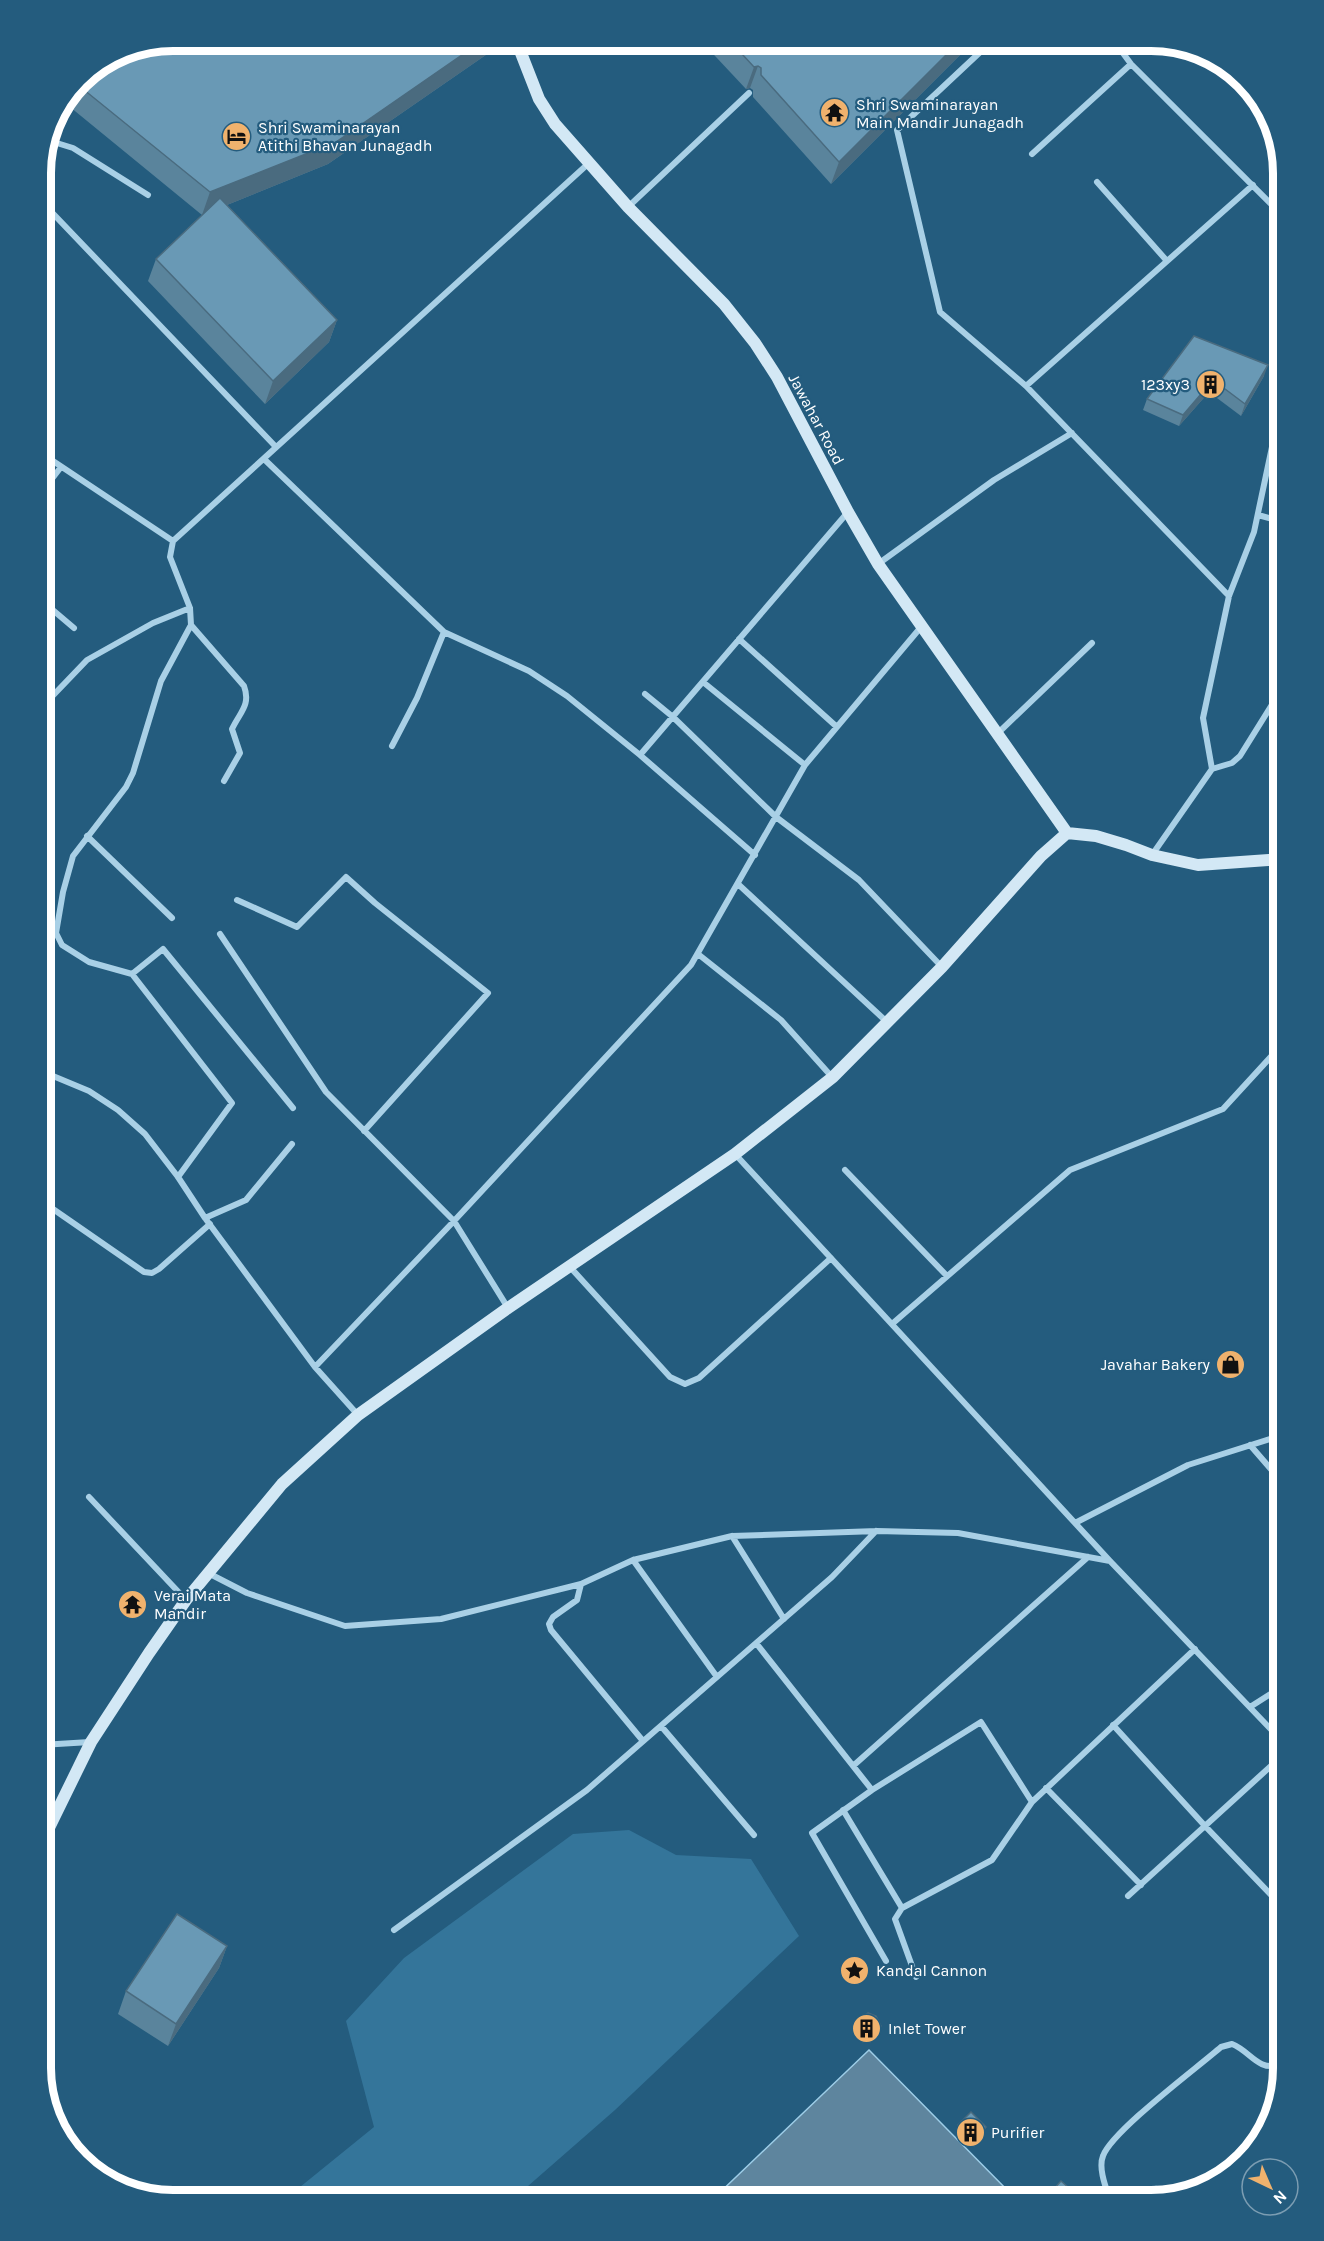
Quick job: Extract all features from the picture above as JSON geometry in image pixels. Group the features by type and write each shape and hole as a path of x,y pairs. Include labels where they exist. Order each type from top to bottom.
{"street":[{"name":"Jawahar Road","path":"521,51 539,99 555,124 628,207 724,304 755,343 777,377 878,564 1067,833"},
{"path":"981,51 897,130 940,312 1026,386 1229,596"},
{"path":"1122,51 1273,205"},
{"path":"1032,154 1131,63"},
{"path":"628,207 749,93"},
{"path":"55,143 72,148 148,195"},
{"path":"178,1177 232,1103 132,974 89,962 62,945 56,933 63,892 73,856 126,787 133,773 162,681 191,625 190,609 170,557 173,541 589,163"},
{"path":"1097,183 1167,261"},
{"path":"1026,386 1253,185"},
{"path":"51,211 276,447"},
{"path":"878,564 994,480 1072,433"},
{"path":"1212,769 1203,718 1229,596 1254,532 1273,446"},
{"path":"264,459 444,632 529,671 567,696 640,755 755,855"},
{"path":"51,460 173,541"},
{"path":"51,480 61,467"},
{"path":"640,755 848,512"},
{"path":"1258,515 1273,519"},
{"path":"51,608 74,628"},
{"path":"51,698 87,660 153,623 190,609"},
{"path":"191,625 244,686 248,695 246,705 232,729 240,753 224,782"},
{"path":"315,1367 691,965 805,765 921,627"},
{"path":"392,746 417,698 444,632"},
{"path":"739,639 837,727"},
{"path":"997,734 1092,643"},
{"path":"703,682 805,765"},
{"path":"645,694 673,717 776,817 859,880 942,966"},
{"path":"1152,855 1212,769 1232,763 1240,756 1273,704"},
{"path":"51,1822 91,1742 186,1600 210,1574 282,1484 358,1415 508,1308 735,1154 833,1077 942,966 1041,856 1067,833 1096,836 1152,855 1198,865 1273,861"},
{"path":"87,837 172,918"},
{"path":"237,900 297,927 346,877 488,993 364,1131"},
{"path":"738,884 888,1023"},
{"path":"220,934 326,1092 454,1221 508,1308"},
{"path":"132,974 163,949 294,1108"},
{"path":"698,954 781,1020 833,1077"},
{"path":"892,1324 1070,1170 1223,1109 1273,1054"},
{"path":"51,1075 89,1091 118,1110 145,1134 315,1367 358,1415"},
{"path":"53,1209 144,1272 152,1273 159,1269 207,1221 246,1200 292,1144"},
{"path":"735,1154 1110,1561 1273,1731"},
{"path":"845,1170 947,1276"},
{"path":"570,1266 670,1377 685,1384 699,1378 831,1258"},
{"path":"1075,1523 1188,1465 1273,1438"},
{"path":"1250,1445 1273,1471"},
{"path":"89,1497 186,1600"},
{"path":"210,1574 247,1593 345,1626 441,1619 581,1584 633,1560 732,1536 877,1531 958,1533 1110,1561"},
{"path":"394,1930 587,1790 832,1577 877,1531"},
{"path":"732,1536 784,1619"},
{"path":"853,1766 1088,1557"},
{"path":"633,1560 717,1677"},
{"path":"581,1584 577,1600 553,1617 549,1624 551,1630 643,1741"},
{"path":"756,1643 872,1790"},
{"path":"916,1977 895,1919 902,1908 992,1860 1032,1802 1195,1649"},
{"path":"1250,1707 1273,1693"},
{"path":"886,1961 812,1833 872,1790 981,1722 1032,1802"},
{"path":"1113,1725 1273,1898"},
{"path":"661,1726 754,1835"},
{"path":"51,1744 91,1742"},
{"path":"1128,1896 1273,1765"},
{"path":"1046,1788 1141,1884"},
{"path":"843,1810 902,1908"},
{"path":"1106,2190 1101,2158 1108,2146 1142,2113 1221,2047 1232,2044 1240,2047 1263,2066 1273,2067"}],"shaded area":[{"path":"629,1830 676,1855 751,1859 799,1936 615,2110 523,2190 201,2190 202,2188 300,2187 374,2127 346,2021 404,1958 573,1834"},
{"path":"869,2050 1007,2190 722,2190"},
{"path":"1156,2185 1161,2190 1159,2190 1150,2190"}],"building":[{"name":"Shri Swaminarayan Atithi Bhavan Junagadh","path":"468,51 336,142 210,192 84,90 112,67 134,57 157,52"},
{"path":"739,51 950,51 839,162 761,75 761,68 754,67"},
{"path":"220,198 337,320 273,381 156,259"},
{"name":"123xy3","path":"1194,336 1268,365 1245,404 1213,380 1183,415 1147,399"},
{"path":"177,1914 227,1946 176,2024 126,1991"},
{"name":"Inlet Tower","path":"868,2013 876,2016 881,2026 872,2036 862,2035 857,2027 860,2018"},
{"name":"Purifier","path":"971,2112 986,2127 974,2140 958,2125"},
{"path":"1061,2181 1071,2190 1053,2190"}],"place":[{"name":"Shri Swaminarayan Main Mandir Junagadh","path":"835,113"},
{"name":"Shri Swaminarayan Atithi Bhavan Junagadh","path":"237,136"},
{"name":"123xy3","path":"1211,384"},
{"name":"Javahar Bakery","path":"1231,1364"},
{"name":"Verai Mata Mandir","path":"133,1604"},
{"name":"Kandal Cannon","path":"855,1970"},
{"name":"Inlet Tower","path":"867,2028"},
{"name":"Purifier","path":"970,2132"}]}
